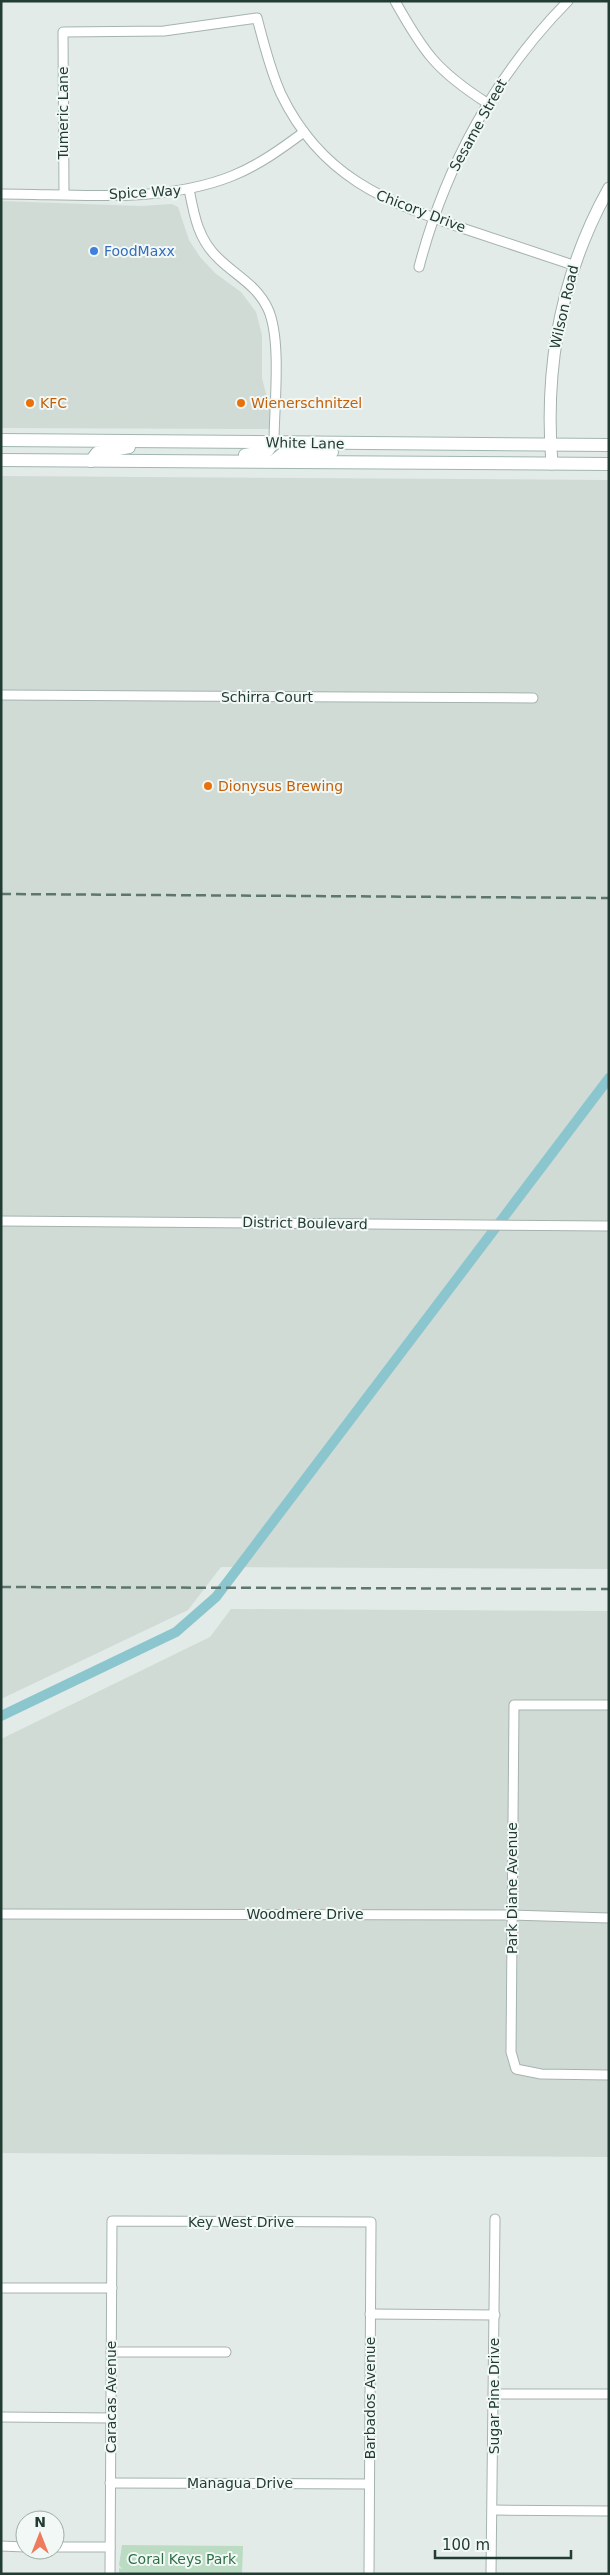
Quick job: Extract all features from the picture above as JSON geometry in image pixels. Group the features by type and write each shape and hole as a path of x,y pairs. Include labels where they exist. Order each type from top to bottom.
{"main road":[{"name":"White Lane","path":"1,440 609,445"},
{"path":"21,460 74,452 84,441"},
{"path":"91,460 97,453 162,442"},
{"path":"182,461 254,454 268,451 274,442"},
{"path":"273,462 284,453 337,452 344,444"},
{"name":"White Lane","path":"1,460 609,464"}],"street":[{"path":"394,1 422,48 434,63 459,85 487,103"},
{"name":"Sesame Street","path":"419,267 433,218 451,172 487,103 533,40 568,1"},
{"name":"Chicory Drive","path":"63,32 164,31 256,18 273,76 292,115 324,156 361,186 400,206 573,266"},
{"name":"Tumeric Lane","path":"63,32 64,194"},
{"name":"Spice Way","path":"1,194 145,194 189,189 254,166 304,132"},
{"name":"Wilson Road","path":"552,464 552,361 564,296 573,266 596,212 609,188"},
{"path":"189,189 196,223 209,249 253,286 269,311 275,337 274,442"},
{"name":"Schirra Court","path":"1,694 533,698"},
{"name":"District Boulevard","path":"1,1221 609,1226"},
{"name":"Park Diane Avenue","path":"609,1705 514,1705 511,1915 511,2052 516,2069 541,2074 609,2075"},
{"name":"Woodmere Drive","path":"1,1914 511,1915 609,1918"},
{"name":"Sugar Pine Drive","path":"491,2574 495,2219"},
{"name":"Key West Drive","path":"112,2221 371,2222"},
{"name":"Caracas Avenue","path":"110,2574 112,2221"},
{"name":"Barbados Avenue","path":"369,2574 371,2222"},
{"path":"1,2288 112,2288"},
{"path":"370,2314 494,2315"},
{"path":"111,2352 226,2352"},
{"path":"494,2394 609,2394"},
{"path":"1,2417 111,2418"},
{"name":"Managua Drive","path":"110,2483 369,2484"},
{"path":"493,2510 609,2511"},
{"path":"1,2546 15,2546"},
{"path":"65,2547 110,2547"}],"shaded area":[{"path":"1,201 141,206 172,204 178,207 189,240 200,257 215,273 241,292 256,312 262,335 262,378 275,429 1,428"},
{"path":"1,476 609,480 609,1569 221,1567 188,1610 1,1699"},
{"path":"231,1609 609,1611 609,2157 1,2153 1,1739 210,1637"}],"green space":[{"name":"Coral Keys Park","path":"122,2545 243,2546 242,2574 119,2574 119,2568 122,2569 119,2565"}],"waterway":[{"path":"1,1716 176,1632 216,1597 609,1078"}],"railway":[{"path":"1,894 609,898"},
{"path":"1,1587 609,1589"}],"place":[{"name":"FoodMaxx","path":"94,251"},
{"name":"KFC","path":"30,403"},
{"name":"Wienerschnitzel","path":"241,403"},
{"name":"Dionysus Brewing","path":"208,786"}]}
